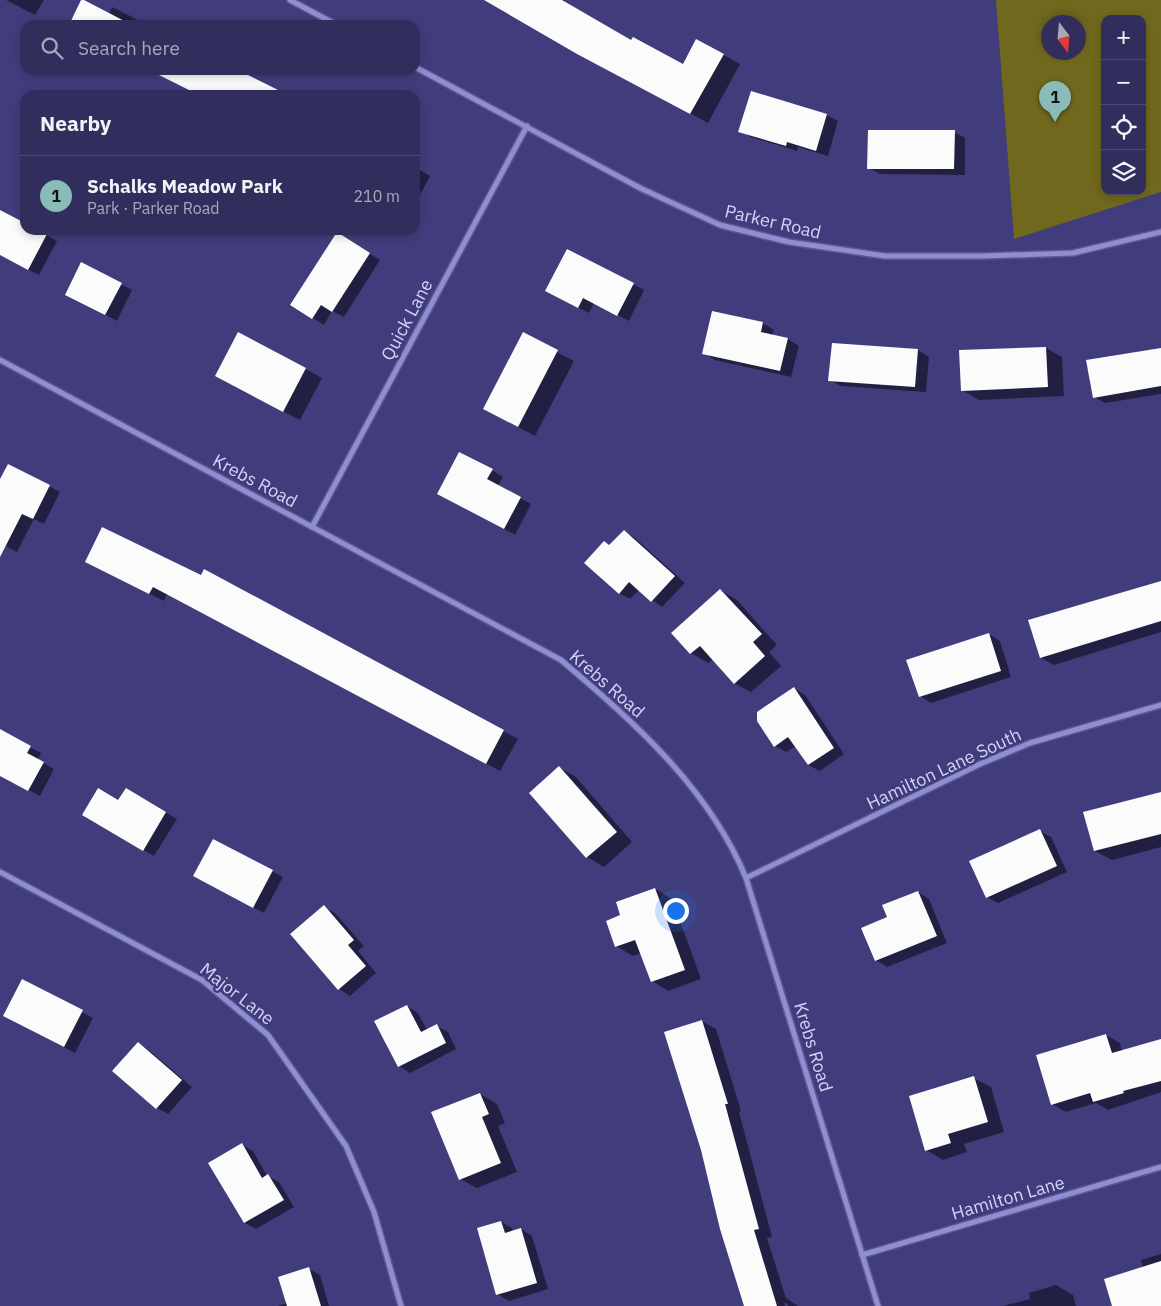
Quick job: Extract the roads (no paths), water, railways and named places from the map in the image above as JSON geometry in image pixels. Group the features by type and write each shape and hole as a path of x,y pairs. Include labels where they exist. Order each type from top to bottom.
{"street":[{"path":"290,0 328,20"},
{"name":"Parker Road","path":"420,70 640,188 720,225 789,242 886,256 991,256 1073,253 1161,232"},
{"name":"Quick Lane","path":"312,527 527,126"},
{"name":"Krebs Road","path":"0,360 561,660 610,701 661,751 702,799 738,858 746,878 878,1306"},
{"name":"Hamilton Lane South","path":"746,878 980,764 1030,744 1161,705"},
{"name":"Major Lane","path":"0,872 202,980 268,1035 346,1146 374,1212 400,1306"},
{"name":"Hamilton Lane","path":"862,1255 1161,1167"}],"place":[{"name":"Schalks Meadow Park","path":"1055,122"}]}
